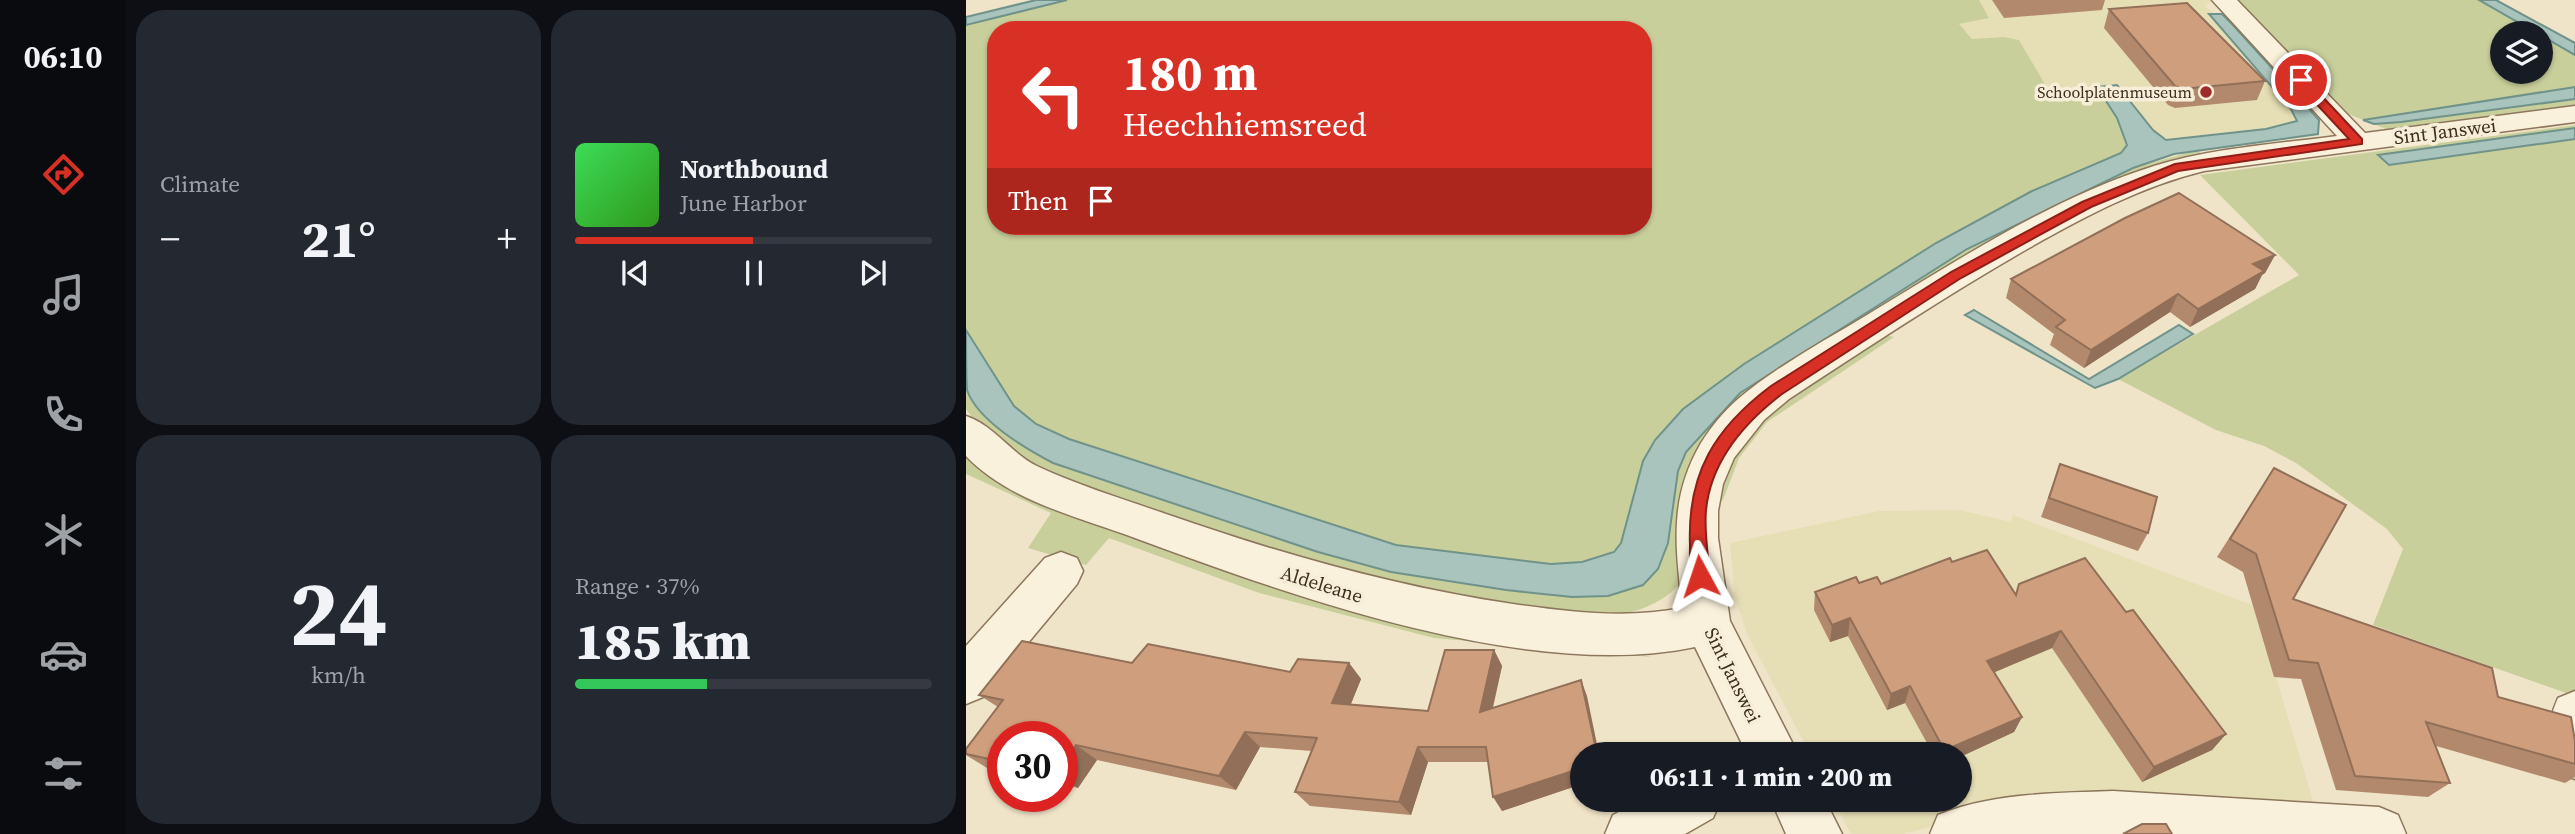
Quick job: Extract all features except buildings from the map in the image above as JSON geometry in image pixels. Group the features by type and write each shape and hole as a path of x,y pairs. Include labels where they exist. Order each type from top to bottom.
{"street":[{"path":"2224,0 2358,142"},
{"name":"Sint Janswei","path":"1767,742 1707,624 1697,538 1697,511 1703,484 1729,433 1749,410 1776,390 1962,272 2086,205 2175,168 2575,114"},
{"name":"Aldeleane","path":"966,431 990,455 1023,478 1278,571 1372,599 1458,616 1571,632 1639,635 1707,624"},
{"path":"966,681 1061,571"},
{"path":"2575,715 2575,754"},
{"path":"1632,834 1673,812"},
{"path":"1803,812 1815,834"},
{"path":"1957,834 2024,821 2119,819 2379,834"}],"shaded area":[{"path":"1979,0 2213,0 2205,6 2214,14 2210,14 2291,109 2297,121 2266,129 2166,140 2153,130 2117,85 2049,91 2019,40 2004,37 1972,39 1959,24 1988,18"},
{"path":"1959,510 2011,522 2013,515 2255,606 2318,818 2010,807 1903,834 1851,834 1839,812 1972,812 1972,742 1804,742 1747,634 1735,597 1730,543 1879,511"}],"green space":[{"path":"1067,0 1979,0 1989,18 1959,24 1972,39 2004,37 2019,40 2049,91 2110,84 2098,88 2117,118 2127,145 2121,153 2032,191 1936,243 1744,364 1683,409 1634,490 1629,523 1621,543 1614,552 1582,562 1551,564 1396,545 1069,439 1036,424 1014,406 966,330 966,25"},
{"path":"2232,0 2479,0 2516,21 2490,21 2490,84 2553,84 2553,43 2575,55 2575,87 2363,120 2336,109"},
{"path":"2575,99 2575,108 2391,131 2374,124"},
{"path":"2575,125 2575,128 2378,156 2389,165 2575,139 2575,692 2569,694 2373,625 2403,549 2387,529 2296,463 2264,446 2216,430 2118,379 2299,275 2200,175"},
{"path":"2198,150 2203,156 2175,161 1742,402 1683,580 1656,602 1635,611 1600,620 1353,581 1039,473 982,431 966,409 966,389 993,423 1027,449 1053,463 1318,552 1392,572 1506,590 1572,597 1668,543 1678,471 1686,452 1740,393 1967,249 2133,168"},
{"path":"1880,334 1894,337 1767,422 1739,458 1723,500 1719,502 1722,478 1755,421"},
{"path":"966,451 999,476 1651,657 1434,638 1259,593 1109,538 1086,565 1028,548 1051,513 966,474"}],"water":[{"path":"1036,0 1067,0 966,25 966,17"},
{"path":"2479,0 2496,0 2535,21 2516,21"},
{"path":"2209,14 2222,14 2232,24 2319,120 2318,134 2174,154 2133,168 1967,249 1740,393 1686,452 1678,471 1668,543 1658,569 1643,585 1608,596 1572,597 1506,590 1391,572 1318,552 1053,463 991,423 972,401 967,390 966,330 1014,406 1036,424 1069,439 1396,545 1551,564 1582,562 1614,552 1621,543 1643,461 1655,440 1683,409 1744,364 1936,243 2032,191 2121,153 2127,145 2117,118 2097,87 2117,85 2153,130 2166,140 2266,129 2297,121 2291,109"},
{"path":"2553,31 2575,43 2575,55 2553,42"},
{"path":"2575,87 2575,99 2401,122 2374,124 2363,120"},
{"path":"2575,128 2575,139 2389,165 2378,155"},
{"path":"1974,310 2089,379 2179,325 2193,334 2118,379 2095,388 1965,315"}],"place":[{"name":"Schoolplatenmuseum","path":"2206,92"}],"route":[{"path":"1700,576 1697,511 1703,484 1716,453 1749,410 1956,275 2086,205 2175,168 2358,142 2301,80"}]}
